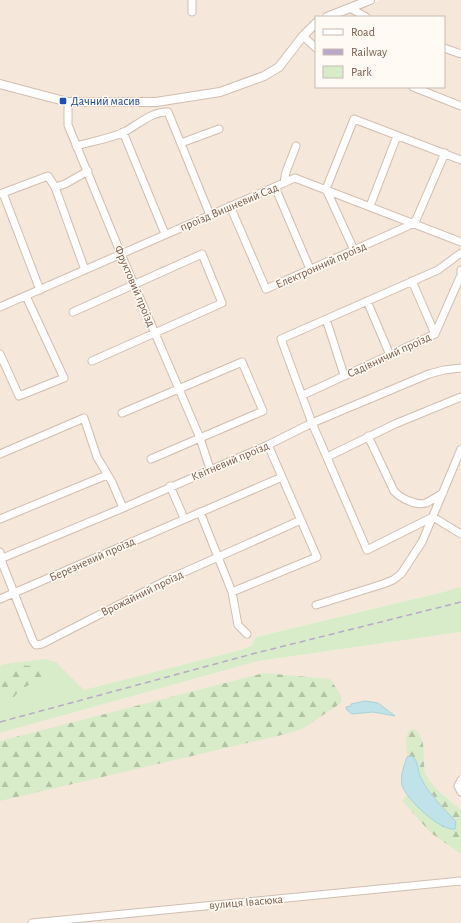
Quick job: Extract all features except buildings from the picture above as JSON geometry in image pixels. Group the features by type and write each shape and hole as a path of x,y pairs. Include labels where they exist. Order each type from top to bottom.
{"street":[{"path":"192,0 192,12"},
{"path":"330,16 370,0"},
{"path":"350,8 364,16"},
{"path":"0,84 68,102 156,102 220,92 264,76 279,67 303,36 315,24"},
{"path":"303,36 315,47"},
{"path":"445,48 461,54"},
{"path":"416,88 461,106"},
{"name":"Фруктовий проїзд","path":"68,102 68,125 76,146 88,171 121,254 200,438 210,469"},
{"path":"76,146 123,132 162,111 168,112 210,215"},
{"path":"354,250 326,189 354,119 461,160"},
{"path":"181,144 219,129"},
{"path":"123,132 165,234"},
{"path":"370,206 396,136"},
{"path":"284,183 286,172 296,146"},
{"path":"413,223 416,220 445,153"},
{"path":"55,187 65,184 88,171"},
{"path":"40,290 2,193 48,176 55,187 85,270"},
{"name":"проїзд Вишневий Сад","path":"0,307 295,178 461,242"},
{"path":"275,188 310,269"},
{"name":"Електронний проїзд","path":"230,206 266,289 413,223"},
{"path":"433,517 367,550 312,423 280,339 438,270 461,253"},
{"path":"73,312 202,254 222,303 154,331 92,361"},
{"name":"Садівничий проїзд","path":"302,395 435,334 461,270"},
{"path":"412,281 435,334"},
{"path":"0,354 19,396 64,378 26,296"},
{"path":"367,301 390,355"},
{"path":"326,319 344,375"},
{"path":"122,413 242,362 263,411 151,459"},
{"name":"Квітневий проїзд","path":"1,556 123,508 170,486 268,445 312,423 429,374 461,368"},
{"path":"327,457 368,436 461,398"},
{"path":"0,454 84,418 97,457 106,475 112,482 123,508"},
{"path":"368,436 394,491 398,495 417,503 425,503 443,493"},
{"path":"232,592 318,557 268,445"},
{"path":"316,605 376,587 397,578 419,548 461,449"},
{"path":"0,519 106,475"},
{"name":"Березневий проїзд","path":"0,600 184,518 282,477"},
{"path":"170,486 184,518"},
{"path":"200,512 232,592 238,625 247,634"},
{"path":"433,517 461,534"},
{"name":"Врожайний проїзд","path":"14,593 33,642 36,645 42,644 171,578 301,520"},
{"path":"1,556 14,593"},
{"path":"461,780 458,786 461,792"},
{"name":"вулиця Івасюка","path":"32,923 461,881"}],"shaded area":[{"path":"0,0 360,0 319,16 315,16 315,18 276,64 262,73 219,88 156,98 66,98 0,81"},
{"path":"380,0 461,0 461,586 447,591 256,637 251,646 238,651 0,712 0,87 65,105 220,95 267,80 276,75 284,69 315,29 315,88 445,88 445,16 339,16"},
{"path":"461,632 461,923 0,923 0,733 259,661"}],"green space":[{"path":"461,586 461,632 259,661 0,733 0,666 4,664 44,659 56,662 84,690 237,651 251,646 256,637 447,591"},
{"path":"17,665 47,667 54,669 19,691 14,697 0,699 0,673"},
{"path":"264,673 330,679 341,695 341,703 302,729 290,733 0,801 0,741"},
{"path":"413,729 418,732 423,742 424,767 427,777 440,792 461,810 461,854 431,833 402,801 407,795 427,814 450,830 434,797 422,780 414,757 407,757 406,738 409,731"}],"water":[{"path":"365,701 378,703 395,716 373,712 352,714 347,710 346,707 351,706 351,704"},
{"path":"412,756 417,763 420,775 428,790 456,822 455,829 449,829 433,820 416,805 405,791 402,785 403,771 407,757"}],"railway":[{"path":"0,722 256,653 461,602"}],"place":[{"name":"Дачний масив","path":"63,101"}]}
